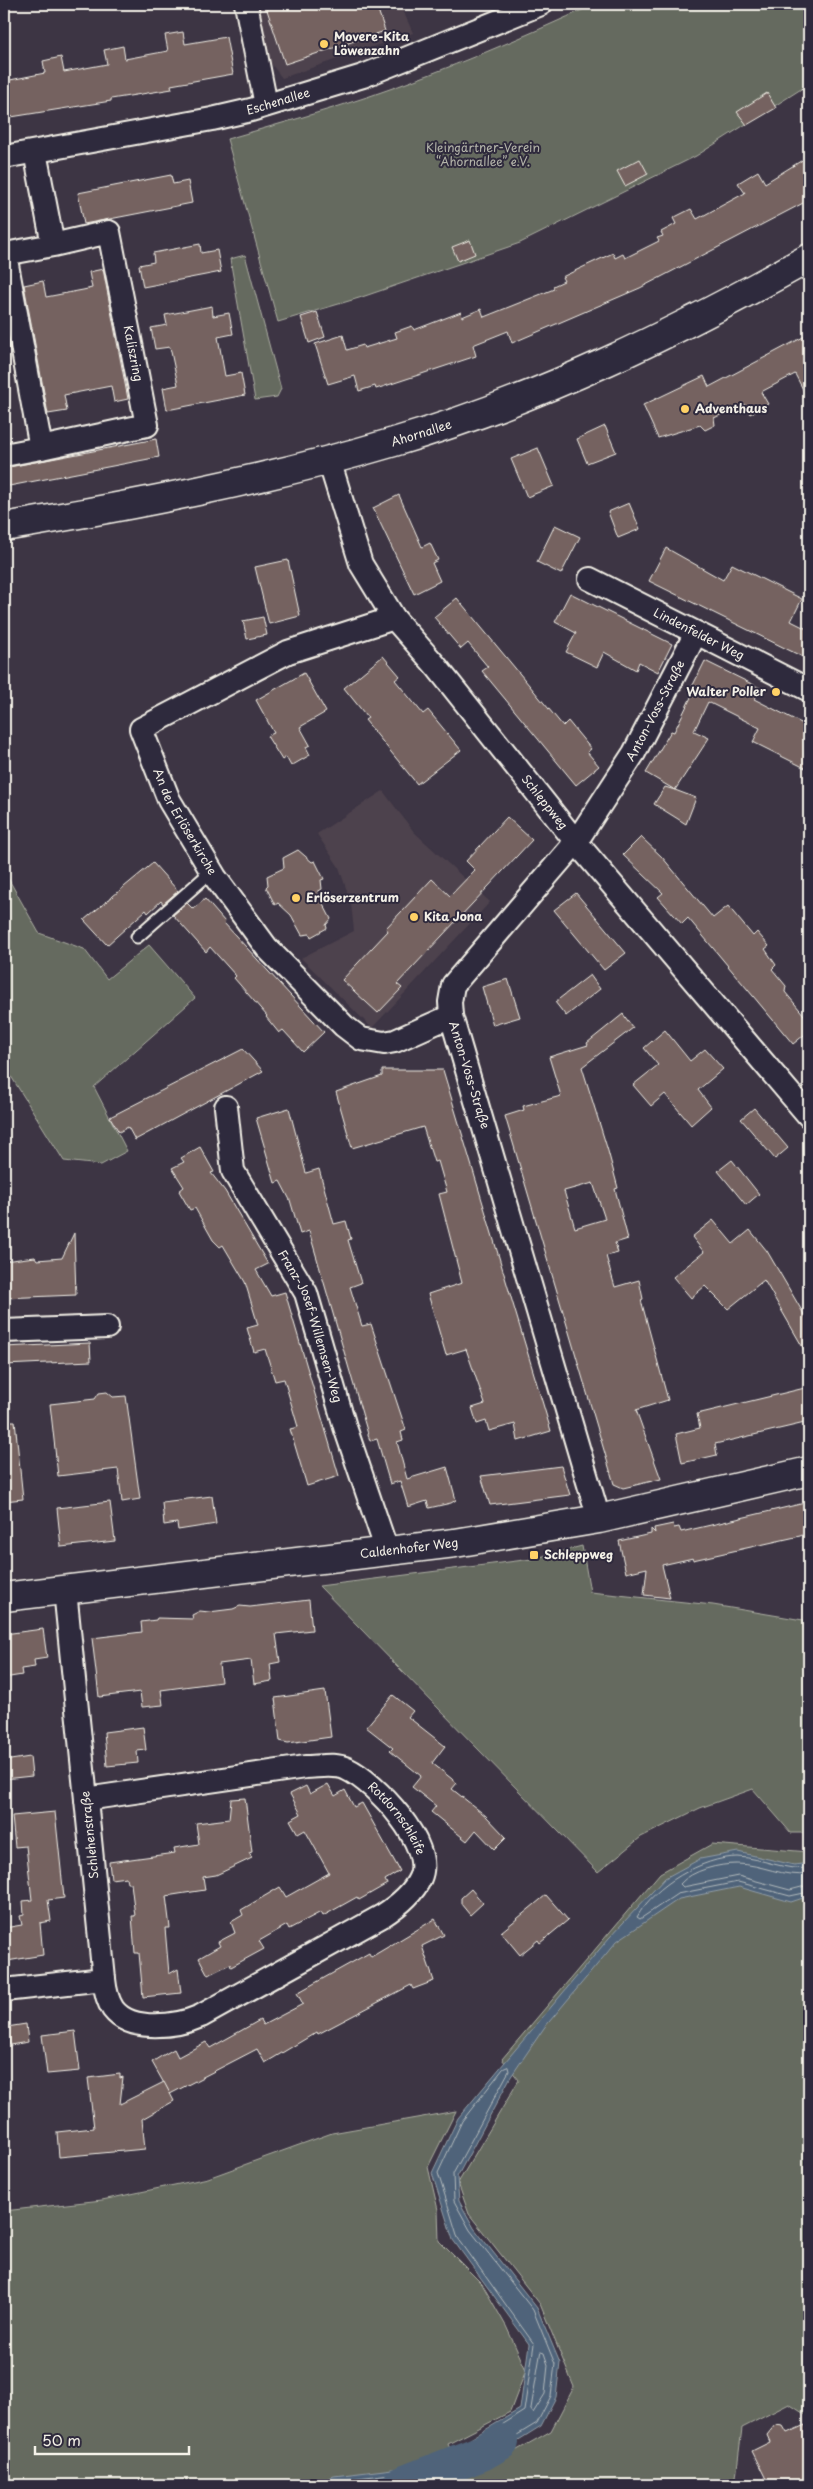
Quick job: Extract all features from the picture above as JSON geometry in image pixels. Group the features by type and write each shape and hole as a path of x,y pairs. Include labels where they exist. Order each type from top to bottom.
{"main road":[{"name":"Ahornallee","path":"4,527 205,490 329,460 395,442 466,419 552,386 728,304 809,258"},
{"name":"Caldenhofer Weg","path":"4,1597 455,1543 599,1519 809,1471"}],"street":[{"path":"246,4 266,106"},
{"name":"Eschenallee","path":"4,157 212,119 266,106 363,76 496,24 541,4"},
{"path":"35,152 53,245"},
{"name":"Kaliszring","path":"4,455 41,448 147,425 109,232 5,254 41,448"},
{"name":"Schleppweg","path":"329,460 361,564 394,618 436,666 576,842 809,1116"},
{"name":"Lindenfelder Weg","path":"590,579 809,690"},
{"name":"An der Erlöserkirche","path":"394,618 288,652 141,729 169,800 212,871 267,948 311,994 361,1039 374,1043 396,1041 451,1016"},
{"name":"Anton-Voss-Straße","path":"599,1519 451,1016 450,1002 453,985 576,842 634,753 696,634"},
{"name":"Franz-Josef-Willemsen-Weg","path":"226,1107 233,1171 306,1293 345,1427 387,1551"},
{"path":"4,1331 107,1327"},
{"name":"Schlehenstraße","path":"65,1590 104,1979"},
{"name":"Rotdornschleife","path":"86,1798 305,1767 329,1766 346,1768 363,1779 401,1820 418,1844 423,1865 420,1878 408,1894 382,1916 201,2016 183,2024 150,2025 118,2014 108,2000 104,1979"},
{"path":"4,1990 104,1979"}],"lane":[{"path":"137,937 212,871"}],"shaded area":[{"name":"Movere-Kita Löwenzahn","path":"258,4 400,4 413,33 282,78 269,61"},
{"name":"Kita Jona","path":"383,791 414,832 490,902 372,1028 301,958 354,931 351,903 339,867 317,834"}],"green space":[{"name":"Kleingärtner-Verein “Ahornallee” e.V.","path":"595,4 809,4 809,84 696,156 520,243 359,298 278,322 227,139 335,108 398,86 484,53"},
{"path":"245,255 281,389 277,397 255,400 230,259"},
{"path":"4,871 39,933 84,949 107,979 149,945 195,998 94,1087 127,1151 101,1165 64,1161 4,1065"},
{"path":"582,1546 590,1592 713,1605 809,1621 809,1833 791,1833 753,1789 700,1808 641,1837 598,1872 319,1586 532,1559"},
{"path":"712,1844 809,1852 809,2417 789,2404 742,2428 735,2485 4,2485 4,2211 102,2200 208,2178 332,2133 456,2111 428,2167 438,2210 439,2241 482,2284 506,2326 526,2370 510,2412 448,2444 462,2476 485,2468 551,2431 574,2387 540,2304 469,2214 458,2183 519,2080 502,2059 660,1873"}],"water":[{"path":"738,1852 794,1865 809,1863 809,1896 791,1902 739,1887 679,1899 617,1941 544,2028 510,2078 457,2177 459,2201 474,2228 537,2308 560,2363 556,2397 541,2426 501,2451 460,2470 452,2450 520,2409 529,2344 453,2240 432,2173 458,2118 609,1938 665,1878 700,1859"},
{"path":"409,2467 419,2485 310,2485 334,2476"}],"building":[{"name":"Movere-Kita Löwenzahn","path":"265,4 376,4 385,31 285,64"},
{"path":"183,32 185,44 226,37 233,74 171,85 172,89 111,99 111,101 11,117 5,81 45,73 43,61 61,57 64,72 107,64 104,50 123,46 125,59 168,51 165,35"},
{"path":"767,93 776,108 747,125 737,112"},
{"path":"809,156 809,200 640,288 512,343 508,331 473,345 476,356 376,389 375,386 359,391 355,376 328,384 315,344 343,335 347,350 363,345 364,348 397,338 395,332 412,326 414,330 461,312 462,317 481,309 484,317 554,289 553,286 564,281 562,277 613,253 615,258 623,254 625,258 659,241 657,238 663,236 661,232 676,224 673,218 691,209 697,219 745,193 738,183 758,171 765,183"},
{"path":"640,159 648,174 625,186 617,171"},
{"path":"171,175 173,184 188,181 192,203 84,224 78,193"},
{"path":"470,240 475,254 458,261 452,247"},
{"path":"200,244 201,253 217,250 221,272 143,287 139,265 154,262 153,253"},
{"path":"103,269 128,399 114,402 111,386 64,395 67,411 48,414 24,285 43,281 46,297 83,290 92,288 89,272"},
{"path":"212,306 213,316 229,313 233,334 218,337 225,376 241,373 245,395 167,410 163,388 178,385 170,347 155,349 151,328 167,325 165,315"},
{"path":"317,312 325,337 309,343 301,317"},
{"path":"809,334 809,401 795,374 761,392 768,404 750,414 744,404 714,418 715,425 705,430 700,425 658,438 643,405 704,376 709,387"},
{"path":"605,426 616,452 587,463 577,439"},
{"path":"156,439 159,457 4,487 4,468"},
{"path":"538,448 554,486 527,497 511,459"},
{"path":"399,495 422,547 430,543 438,560 432,563 440,581 414,594 373,508"},
{"path":"629,503 640,529 618,538 608,512"},
{"path":"555,525 580,537 561,574 537,562"},
{"path":"666,548 723,580 732,564 802,599 791,621 809,630 809,660 649,581"},
{"path":"288,560 300,616 269,624 255,567"},
{"path":"570,593 672,644 658,672 639,662 636,670 604,652 597,667 566,652 576,633 555,622"},
{"path":"457,598 563,726 568,721 591,749 587,752 599,766 576,785 482,671 488,667 468,643 461,649 434,617"},
{"path":"263,617 267,635 247,639 243,621"},
{"path":"383,656 400,676 395,680 423,714 428,710 461,750 417,784 365,720 368,718 344,688"},
{"path":"705,661 760,688 754,699 809,727 809,759 805,768 753,742 760,728 708,702 694,731 709,738 675,790 646,773 671,731 674,732 695,689 692,687"},
{"path":"304,673 326,712 300,727 310,745 306,747 310,755 291,766 286,757 282,760 267,736 274,733 256,700"},
{"path":"665,787 696,798 686,824 654,804"},
{"path":"507,817 532,840 397,984 402,988 378,1013 342,980 388,931 386,928 432,879 450,896 475,870 466,861"},
{"path":"641,837 662,857 713,918 728,906 753,936 757,932 769,946 765,949 776,965 772,969 786,986 785,992 809,1021 809,1031 793,1044 688,918 682,924 658,897 663,893 623,855"},
{"name":"Erlöserzentrum","path":"298,850 312,862 315,861 324,879 321,880 322,889 317,892 331,919 326,925 327,928 311,937 310,934 302,935 291,915 278,903 275,905 266,887 268,885 267,876 284,868 283,858"},
{"path":"153,863 178,891 163,904 161,901 148,913 146,910 107,945 84,920"},
{"path":"576,893 626,953 604,970 554,910"},
{"path":"205,899 224,923 324,1032 303,1052 283,1030 279,1033 234,978 236,976 210,947 206,952 173,915 187,903 193,909"},
{"path":"590,975 600,989 566,1016 555,1002"},
{"path":"508,979 520,1017 493,1025 482,987"},
{"path":"623,1014 633,1028 582,1067 618,1188 615,1189 628,1239 615,1243 618,1253 606,1256 615,1287 639,1280 643,1299 641,1300 668,1400 636,1410 661,1479 623,1488 614,1484 505,1116 524,1110 523,1106 561,1096 549,1057 588,1045 587,1043","holes":["593,1183 605,1219 575,1228 564,1191"]},
{"path":"665,1030 690,1061 705,1049 723,1069 698,1090 711,1107 691,1125 665,1094 651,1106 633,1085 658,1065 644,1048"},
{"path":"243,1049 263,1071 135,1140 128,1127 119,1132 110,1117"},
{"path":"382,1070 443,1070 551,1431 518,1441 515,1424 489,1431 486,1421 477,1424 472,1408 485,1404 466,1349 446,1355 428,1294 462,1283 439,1194 447,1192 438,1161 434,1162 423,1127 352,1148 336,1092 382,1076"},
{"path":"289,1108 306,1173 319,1169 334,1224 346,1221 351,1239 348,1240 361,1283 350,1287 362,1326 371,1324 406,1430 401,1432 403,1440 397,1442 407,1479 447,1467 456,1500 451,1503 429,1508 427,1501 408,1507 400,1481 390,1484 377,1439 370,1441 309,1231 300,1234 290,1200 280,1181 275,1183 256,1118"},
{"path":"754,1108 788,1148 775,1159 741,1119"},
{"path":"200,1147 214,1172 211,1173 225,1191 268,1264 256,1270 271,1296 285,1292 339,1476 307,1486 290,1429 298,1427 284,1379 275,1381 265,1349 254,1352 247,1328 258,1325 245,1282 223,1245 220,1247 213,1240 195,1208 190,1210 179,1191 184,1187 172,1168 184,1162 181,1158"},
{"path":"732,1160 759,1194 746,1205 718,1171"},
{"path":"713,1220 733,1244 750,1230 767,1251 809,1323 809,1358 764,1280 728,1309 705,1286 691,1298 673,1277 704,1252 692,1237"},
{"path":"74,1233 76,1295 4,1298 4,1261 35,1257 37,1260 62,1258"},
{"path":"90,1343 91,1361 4,1365 4,1347"},
{"path":"809,1387 809,1422 715,1444 717,1455 682,1463 676,1434 700,1428 697,1414"},
{"path":"107,1392 113,1397 126,1396 140,1499 122,1502 118,1469 58,1476 50,1404 95,1399 99,1393"},
{"path":"4,1421 15,1421 23,1499 4,1501"},
{"path":"561,1466 570,1495 490,1505 481,1476"},
{"path":"212,1496 216,1524 178,1530 177,1523 164,1525 162,1502"},
{"path":"110,1502 115,1541 61,1547 57,1508"},
{"path":"809,1502 809,1532 800,1536 662,1565 670,1598 644,1595 647,1568 626,1573 619,1541 651,1534 651,1529 655,1533 654,1528 673,1524 674,1528 679,1527 681,1532"},
{"path":"309,1600 312,1630 276,1634 280,1662 270,1664 272,1681 254,1684 251,1660 219,1664 221,1682 161,1690 163,1705 142,1707 140,1692 99,1697 92,1638 142,1632 141,1622 156,1620 157,1618 193,1619 192,1615 200,1611 209,1612 233,1609 240,1606 250,1607"},
{"path":"43,1629 47,1658 34,1660 35,1667 21,1669 22,1675 4,1678 4,1634"},
{"path":"325,1691 331,1737 288,1743 280,1741 275,1698"},
{"path":"393,1695 413,1711 408,1717 445,1746 432,1763 457,1783 452,1789 486,1816 506,1837 494,1849 476,1830 467,1841 431,1812 436,1806 412,1787 421,1776 390,1751 393,1748 366,1727"},
{"path":"143,1727 146,1750 137,1751 138,1763 107,1766 104,1732"},
{"path":"30,1757 32,1776 4,1779 4,1761"},
{"path":"328,1784 335,1796 345,1790 354,1807 362,1803 400,1871 385,1880 387,1884 359,1900 357,1897 323,1916 321,1912 289,1929 287,1925 259,1941 264,1949 231,1967 230,1964 208,1975 199,1958 220,1946 218,1942 235,1933 231,1922 243,1915 241,1910 280,1887 286,1897 329,1873 305,1830 298,1834 290,1820 301,1814 290,1794 306,1786 310,1794"},
{"path":"245,1798 252,1852 249,1853 252,1858 216,1875 203,1877 205,1890 166,1896 170,1928 165,1928 169,1974 178,1969 181,1993 143,1997 139,1953 135,1953 132,1916 135,1916 131,1883 127,1883 126,1877 111,1879 109,1862 175,1853 174,1848 199,1844 196,1823 229,1819 231,1799"},
{"path":"55,1812 64,1898 48,1900 51,1921 40,1923 43,1955 7,1961 4,1928 22,1925 20,1916 24,1915 23,1901 32,1900 26,1846 15,1847 12,1816"},
{"path":"471,1889 483,1903 470,1915 461,1904 461,1898"},
{"path":"546,1895 568,1920 540,1943 538,1940 520,1955 501,1932"},
{"path":"435,1919 444,1935 422,1946 434,1981 413,1989 411,1985 318,2034 317,2032 265,2063 257,2049 170,2094 152,2062 174,2049 178,2057 206,2042 210,2048 260,2020 263,2025 303,2004 297,1993 369,1953 371,1957"},
{"path":"26,2024 28,2042 10,2045 7,2027"},
{"path":"75,2031 80,2071 47,2074 42,2035"},
{"path":"120,2074 120,2078 123,2077 120,2104 164,2082 174,2101 142,2119 145,2149 59,2157 57,2132 94,2128 88,2078"},
{"path":"775,2425 783,2426 787,2433 805,2425 809,2434 809,2481 801,2485 769,2485 752,2451 770,2442 767,2435"}],"waterway":[{"path":"400,2485 482,2453 501,2442"}],"place":[{"name":"Movere-Kita Löwenzahn","path":"324,44"},
{"name":"Adventhaus","path":"685,409"},
{"name":"Walter Poller","path":"776,692"},
{"name":"Erlöserzentrum","path":"296,898"},
{"name":"Kita Jona","path":"414,917"},
{"name":"Schleppweg","path":"534,1555"}]}
